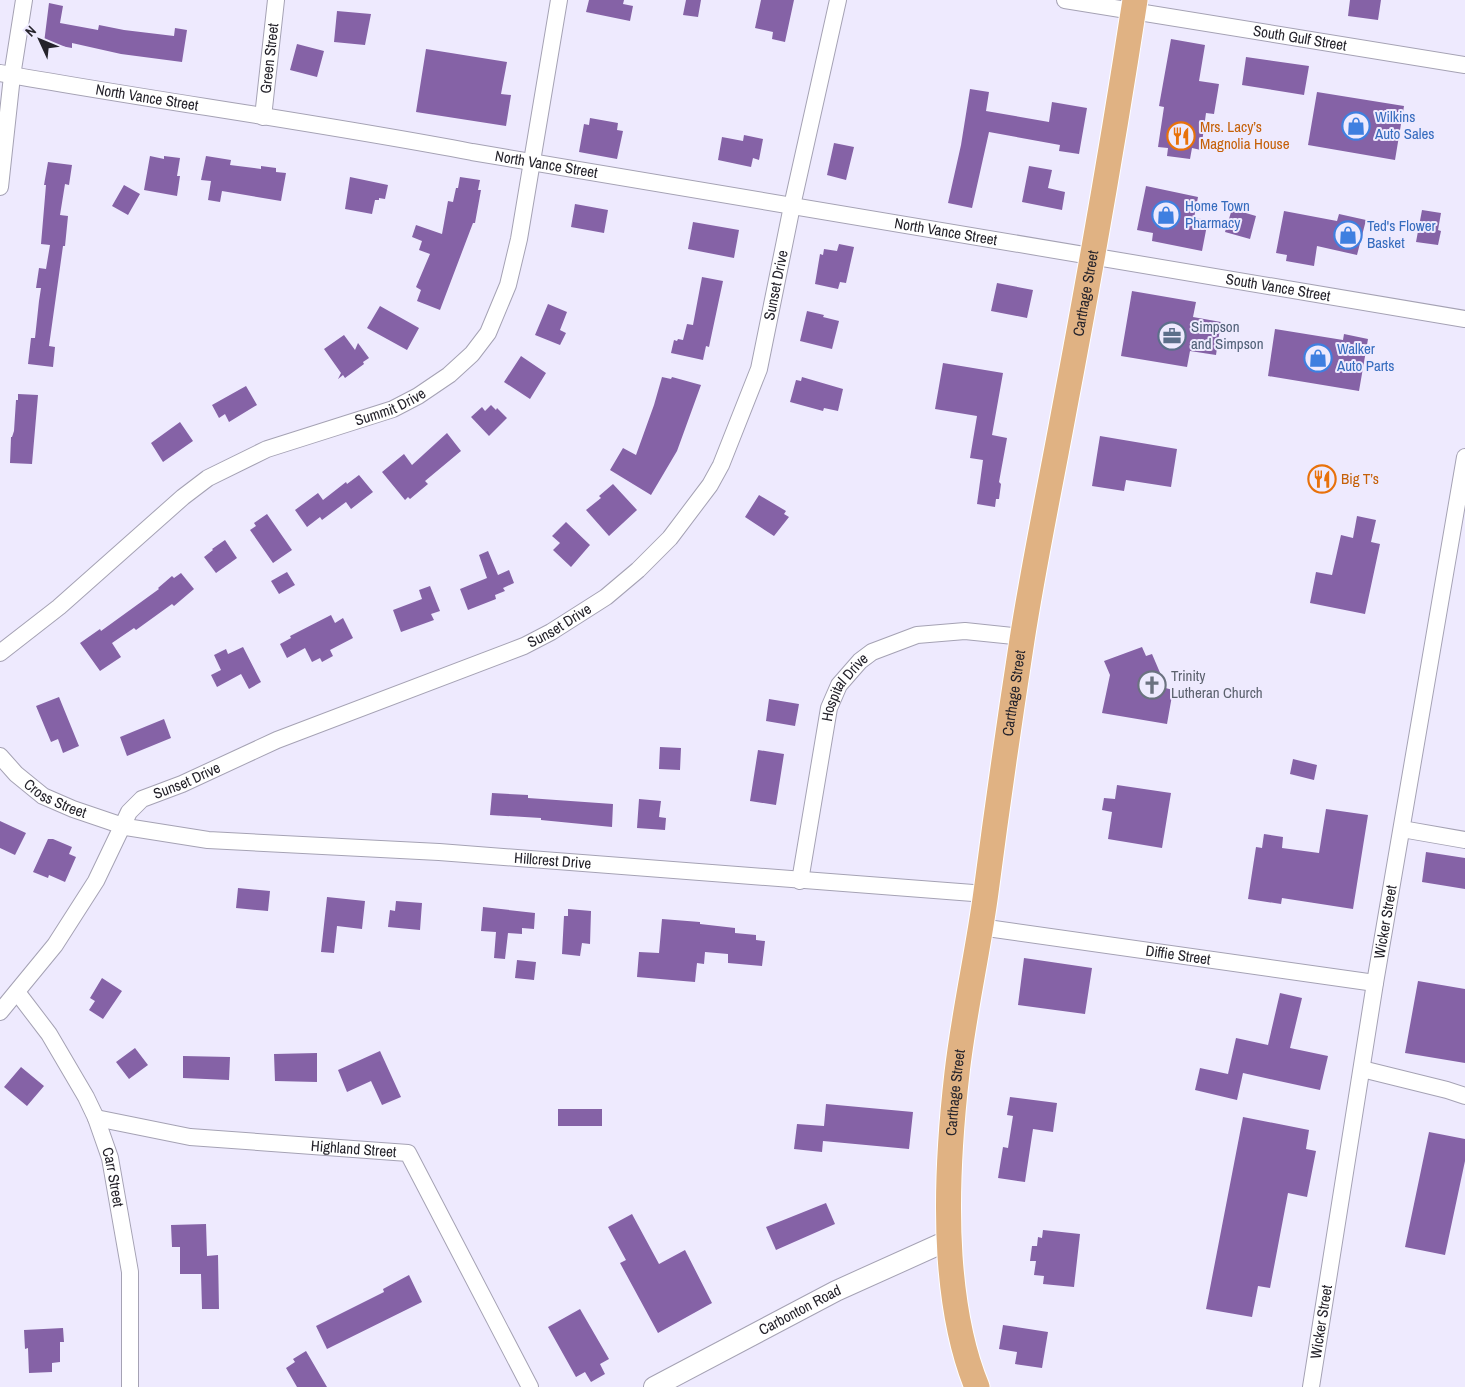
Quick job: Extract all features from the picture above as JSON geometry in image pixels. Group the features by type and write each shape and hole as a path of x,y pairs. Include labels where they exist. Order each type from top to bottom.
{"main road":[{"name":"Carthage Street","path":"977,1387 971,1372 956,1314 952,1285 948,1201 950,1137 956,1076 986,894 996,813 1023,637 1093,257 1134,6"}],"street":[{"path":"0,187 6,74 24,0"},
{"name":"Green Street","path":"263,117 276,0"},
{"name":"Summit Drive","path":"0,653 59,608 183,497 208,478 267,450 393,409 418,396 449,375 472,354 488,333 508,284 520,239 559,0"},
{"name":"Sunset Drive","path":"0,1012 55,945 96,881 121,825 129,812 142,799 182,784 277,740 524,646 551,632 598,602 638,570 670,538 710,485 721,465 759,369 792,206 838,0"},
{"name":"South Gulf Street","path":"1065,0 1134,6 1465,65"},
{"name":"North Vance Street","path":"6,74 263,117 373,133 1093,257"},
{"name":"South Vance Street","path":"1093,257 1465,319"},
{"name":"Wicker Street","path":"1311,1387 1375,983 1465,457"},
{"name":"Hospital Drive","path":"800,881 829,708 839,685 849,672 872,652 917,635 965,631 1023,637"},
{"name":"Cross Street","path":"0,756 16,774 43,796 73,809 121,825"},
{"name":"Hillcrest Drive","path":"121,825 208,840 439,852 986,894"},
{"path":"1402,829 1465,840"},
{"name":"Diffie Street","path":"980,926 1375,983"},
{"name":"Carr Street","path":"17,992 49,1034 96,1118 110,1158 130,1272 130,1387"},
{"path":"1362,1070 1465,1096"},
{"name":"Highland Street","path":"96,1118 190,1136 408,1152 530,1387"},
{"name":"Carbonton Road","path":"654,1387 836,1291 949,1240"}],"building":[{"path":"589,0 624,0 623,4 633,6 630,21 586,12"},
{"path":"686,0 701,0 698,17 683,15"},
{"path":"761,0 794,0 785,42 772,39 773,32 755,28"},
{"path":"1350,0 1381,0 1378,20 1348,16"},
{"path":"49,3 63,6 60,23 98,30 99,25 174,36 175,28 187,30 182,62 121,54 72,43 72,48 44,43"},
{"path":"337,11 371,14 365,45 334,42"},
{"path":"1171,39 1205,45 1199,81 1219,84 1214,114 1206,113 1201,150 1192,148 1190,159 1167,156 1168,148 1158,147 1164,107 1159,106"},
{"path":"297,44 324,51 317,77 290,70"},
{"path":"426,49 507,62 501,94 511,95 506,126 416,112"},
{"path":"1246,57 1309,66 1304,95 1242,85"},
{"path":"970,89 989,92 986,111 1049,122 1052,102 1087,108 1079,154 1059,151 1060,145 989,132 972,208 948,203 961,145"},
{"name":"Wilkins Auto Sales","path":"1317,92 1404,106 1395,160 1308,145"},
{"path":"590,118 618,123 617,130 623,131 617,159 579,152 584,124 589,125"},
{"path":"744,135 763,139 759,160 753,158 751,167 718,160 722,137 743,141"},
{"path":"834,143 854,147 846,180 827,175"},
{"path":"150,156 164,159 164,156 180,158 177,176 180,176 177,196 144,190"},
{"path":"206,156 231,160 230,165 261,169 261,166 276,168 276,172 286,173 281,201 222,191 220,202 208,200 211,181 201,180"},
{"path":"48,162 72,165 69,185 65,184 60,215 68,216 49,346 55,347 53,367 28,364 31,338 35,338 41,288 36,288 39,268 46,269 50,245 41,244 46,185 44,185"},
{"path":"1029,166 1052,170 1048,188 1065,192 1062,210 1022,202"},
{"path":"350,177 388,185 385,199 379,198 379,200 375,200 372,214 345,209"},
{"path":"460,177 480,180 478,190 481,190 475,223 473,223 440,310 417,301 421,290 416,287 430,254 419,250 422,241 412,237 416,225 442,234 448,201 453,202"},
{"path":"124,185 140,194 128,215 112,206"},
{"path":"1146,186 1198,197 1194,218 1208,220 1202,251 1152,241 1153,233 1137,230"},
{"path":"575,204 608,210 604,233 571,227"},
{"path":"1232,209 1256,216 1250,239 1225,232"},
{"path":"1422,210 1441,213 1438,230 1441,231 1438,245 1416,242"},
{"path":"1284,211 1337,221 1339,214 1366,220 1357,255 1317,246 1314,266 1286,261 1287,255 1276,253"},
{"path":"693,222 739,230 734,258 688,249"},
{"path":"839,244 854,247 846,283 840,282 838,289 815,284 820,254 823,255 824,249 837,251"},
{"path":"702,277 723,281 709,347 706,346 703,360 671,353 674,340 683,340 687,324 693,325"},
{"path":"997,283 1033,290 1027,318 991,311"},
{"name":"Simpson and Simpson","path":"1132,291 1196,302 1193,317 1221,322 1216,355 1190,351 1187,367 1121,356"},
{"path":"548,304 567,312 560,330 566,333 560,345 535,335"},
{"path":"380,306 419,328 407,350 367,328"},
{"path":"807,311 839,321 832,349 800,341"},
{"name":"Walker Auto Parts","path":"1275,329 1343,340 1344,334 1368,339 1359,391 1268,376"},
{"path":"344,335 355,350 358,343 369,358 345,378 343,375 338,379 341,373 324,349"},
{"path":"521,356 546,373 530,399 504,382"},
{"path":"943,363 1003,373 992,435 1007,438 999,482 1001,484 999,499 996,499 995,507 977,504 983,460 970,458 977,416 935,409"},
{"path":"662,377 671,379 672,377 701,385 677,451 651,495 610,470 623,448 636,455"},
{"path":"802,377 843,389 838,411 824,408 823,411 790,402 796,380 801,381"},
{"path":"246,386 257,405 229,422 225,414 219,418 212,405"},
{"path":"18,394 38,395 32,464 10,463 11,437 14,431"},
{"path":"491,405 507,418 489,436 471,417 482,407 485,411"},
{"path":"180,422 193,441 163,462 151,443"},
{"path":"447,433 461,451 425,481 428,484 410,499 408,497 405,500 382,472 404,454 412,465"},
{"path":"1100,436 1177,449 1171,487 1126,480 1124,491 1092,486"},
{"path":"359,475 373,492 351,509 346,502 322,520 320,517 307,527 295,510 318,493 323,500 346,482 347,484"},
{"path":"613,484 637,510 609,536 586,510 601,498 599,496"},
{"path":"759,495 786,511 784,514 789,517 774,536 745,517"},
{"path":"267,514 292,550 273,563 250,530 256,526 254,523"},
{"path":"1357,516 1376,520 1371,542 1380,544 1365,614 1310,603 1316,572 1332,575 1341,535 1353,538"},
{"path":"566,522 590,545 571,567 553,550 560,543 552,536"},
{"path":"225,540 237,558 216,573 204,557"},
{"path":"488,551 498,575 509,570 514,583 503,588 505,591 495,595 496,599 468,610 460,589 487,578 479,555"},
{"path":"287,572 295,585 279,594 271,581"},
{"path":"181,573 194,589 174,606 172,604 136,630 134,628 112,643 121,657 100,671 80,643 100,629 101,631 159,589 172,576 174,578"},
{"path":"430,586 440,611 431,614 434,620 401,632 393,610 422,599 419,590"},
{"path":"331,615 335,623 343,618 353,638 330,650 333,656 322,662 320,658 312,662 305,648 287,658 280,644 291,638 290,636"},
{"path":"243,647 261,682 249,689 241,674 217,687 211,675 221,670 214,655 226,649 228,654"},
{"name":"Trinity Lutheran Church","path":"1142,647 1146,656 1152,654 1161,675 1158,686 1173,690 1167,724 1102,713 1110,675 1104,661"},
{"path":"59,697 79,746 63,753 58,739 51,742 36,706"},
{"path":"769,699 799,704 795,726 766,721"},
{"path":"164,719 171,738 127,756 120,737"},
{"path":"660,747 681,748 680,770 659,769"},
{"path":"758,750 784,754 776,805 750,801"},
{"path":"1293,759 1317,765 1314,780 1290,774"},
{"path":"1117,785 1171,793 1162,848 1108,839 1112,812 1102,810 1104,798 1115,799"},
{"path":"492,793 528,795 528,798 613,804 612,827 541,820 541,818 490,815"},
{"path":"639,799 661,801 659,817 666,818 665,830 637,828"},
{"path":"1326,809 1368,815 1353,909 1282,898 1281,904 1248,899 1256,847 1262,848 1264,834 1283,837 1282,848 1319,853"},
{"path":"0,821 26,833 15,855 0,848"},
{"path":"48,839 53,839 72,847 69,854 76,857 65,882 49,875 48,878 33,872"},
{"path":"1426,852 1465,858 1465,889 1422,882"},
{"path":"238,888 270,891 268,911 236,908"},
{"path":"327,897 365,901 362,929 337,926 334,953 321,952"},
{"path":"396,901 422,903 420,930 388,927 390,910 395,911"},
{"path":"483,907 535,913 534,929 522,928 522,934 508,933 505,959 494,958 496,932 481,931"},
{"path":"568,909 591,911 590,944 582,943 580,956 562,954 564,916 568,916"},
{"path":"662,919 700,922 700,924 735,928 735,933 756,935 756,940 765,941 762,966 728,963 728,954 705,952 704,964 697,963 695,982 637,977 639,952 659,953"},
{"path":"1024,958 1092,968 1085,1014 1018,1005"},
{"path":"517,960 536,962 534,980 515,978"},
{"path":"102,978 122,991 103,1019 89,1010 95,1001 90,998"},
{"path":"1418,981 1465,989 1465,1063 1405,1053"},
{"path":"1280,993 1302,998 1290,1048 1328,1056 1320,1090 1243,1073 1237,1100 1195,1090 1200,1068 1228,1074 1236,1038 1268,1045"},
{"path":"135,1048 148,1065 129,1079 116,1062"},
{"path":"380,1051 401,1097 382,1105 371,1081 347,1092 338,1070"},
{"path":"317,1053 317,1082 275,1081 274,1054"},
{"path":"183,1056 230,1057 229,1080 183,1078"},
{"path":"21,1067 44,1086 27,1106 4,1087"},
{"path":"1010,1097 1057,1103 1053,1132 1033,1129 1025,1182 998,1178 1003,1147 1008,1148 1013,1116 1007,1115"},
{"path":"826,1104 913,1112 909,1149 823,1141 822,1152 794,1149 797,1124 824,1126"},
{"path":"558,1109 602,1109 602,1126 558,1126"},
{"path":"1243,1117 1309,1130 1306,1149 1316,1151 1307,1197 1288,1193 1270,1288 1258,1286 1252,1317 1206,1309"},
{"path":"1429,1132 1465,1139 1465,1161 1445,1255 1405,1247"},
{"path":"826,1203 835,1224 776,1250 766,1227"},
{"path":"632,1214 659,1264 685,1250 712,1303 658,1333 620,1263 626,1260 608,1227"},
{"path":"206,1224 207,1256 218,1255 219,1309 202,1309 201,1274 180,1274 180,1247 172,1247 171,1225"},
{"path":"1043,1230 1080,1234 1074,1287 1043,1284 1044,1276 1034,1275 1036,1261 1030,1261 1032,1246 1037,1246 1038,1237 1042,1238"},
{"path":"409,1275 422,1302 327,1349 316,1326 384,1292 383,1289"},
{"path":"580,1309 609,1359 600,1364 605,1374 591,1382 585,1372 576,1377 548,1327"},
{"path":"1003,1325 1048,1332 1042,1368 1015,1364 1017,1352 999,1349"},
{"path":"63,1328 64,1342 60,1342 60,1362 52,1363 52,1372 29,1373 28,1348 25,1349 24,1330"},
{"path":"306,1351 327,1387 297,1387 286,1368 295,1362 293,1359"}],"place":[{"name":"Wilkins Auto Sales","path":"1356,126"},
{"name":"Mrs. Lacy’s Magnolia House","path":"1181,136"},
{"name":"Home Town Pharmacy","path":"1166,215"},
{"name":"Ted's Flower Basket","path":"1348,235"},
{"name":"Simpson and Simpson","path":"1172,336"},
{"name":"Walker Auto Parts","path":"1318,358"},
{"name":"Big T’s","path":"1322,479"},
{"name":"Trinity Lutheran Church","path":"1152,685"}]}
